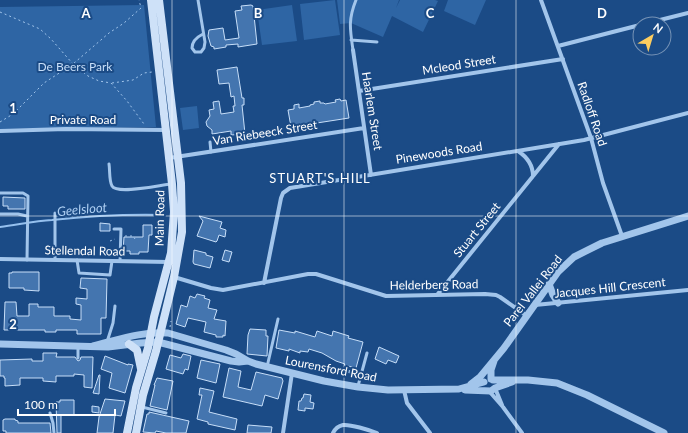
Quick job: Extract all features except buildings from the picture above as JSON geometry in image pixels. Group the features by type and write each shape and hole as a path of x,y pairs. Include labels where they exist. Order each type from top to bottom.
{"main road":[{"name":"Main Road","path":"126,433 136,388 142,372 169,262 174,223 172,184 151,0"},
{"name":"Main Road","path":"136,433 140,406 174,277 182,232 182,202 178,157 160,0"},
{"path":"129,344 137,350 142,372"}],"street":[{"name":"Radloff Road","path":"541,0 591,138 603,183 622,236"},
{"path":"672,17 688,13"},
{"path":"558,46 632,27"},
{"name":"Haarlem Street","path":"353,50 371,174"},
{"name":"Mcleod Street","path":"359,91 562,59"},
{"name":"Pinewoods Road","path":"264,283 281,198 285,191 290,188 591,138 688,113"},
{"name":"Van Riebeeck Street","path":"169,158 364,128"},
{"name":"Private Road","path":"0,131 166,130"},
{"name":"Stuart Street","path":"437,295 559,144"},
{"path":"517,151 530,162 533,177"},
{"name":"Parel Vallei Road","path":"467,387 474,383 495,359 549,284 574,256 602,243 688,216"},
{"name":"Stellendal Road","path":"0,259 169,262"},
{"name":"Helderberg Road","path":"174,277 222,290 312,274 386,296 496,295 527,316"},
{"path":"549,284 558,303"},
{"name":"Jacques Hill Crescent","path":"534,305 688,290"},
{"name":"Lourensford Road","path":"93,346 128,336 151,333 168,334 226,350 248,361 267,367 358,387 381,390 491,389 515,381"},
{"name":"Lourensford Road","path":"0,344 108,347 158,342 236,362 248,361"},
{"name":"Parel Vallei Road","path":"488,380 495,359"},
{"path":"486,369 488,380"},
{"path":"283,433 292,373"},
{"path":"488,380 483,386 491,389 522,433"},
{"path":"488,380 495,383 491,389"},
{"name":"Lourensford Road","path":"459,389 488,380 541,381 557,383 573,389 664,433"},
{"path":"404,390 407,403 430,433"},
{"path":"333,433 336,428 343,425 366,429 377,433"}],"lane":[{"path":"198,0 205,46 200,53 195,52 192,48 193,43 196,38 203,34"},
{"path":"353,50 349,23 356,0"},
{"path":"351,40 377,42"},
{"path":"210,142 211,152"},
{"path":"110,164 111,184 112,187 117,190 129,190 172,184"},
{"path":"0,193 23,193 27,195 27,260"},
{"path":"0,214 18,214 27,216"},
{"path":"55,215 55,260"},
{"path":"114,229 121,230 120,261"},
{"path":"77,260 79,273 110,275 112,261"},
{"path":"107,342 113,323 115,306"},
{"path":"267,367 278,319"},
{"path":"78,345 78,358"},
{"path":"358,387 367,353"},
{"path":"347,371 361,375"},
{"path":"140,406 166,413"},
{"path":"50,413 54,423 54,433"}],"path":[{"path":"0,122 13,114 44,83 73,64 109,33 124,23 141,8 139,0"},
{"path":"0,12 40,29 73,64 88,76 99,81 111,83 133,80 144,73 160,71"},
{"path":"111,83 142,120 147,130"}],"green space":[{"path":"335,0 340,35 304,40 300,4"},
{"path":"337,0 399,0 396,8 400,0 438,1 423,32 392,16 383,37 351,23 340,24"},
{"path":"448,0 486,0 475,25 444,11"},
{"name":"De Beers Park","path":"144,5 156,127 0,129 0,7"},
{"path":"292,5 297,41 262,45 257,10"},
{"path":"197,106 199,128 183,130 180,108"}],"waterway":[{"name":"Geelsloot","path":"0,227 80,217 165,215"}],"district":[{"name":"STUART'S HILL","path":"320,178"}]}
